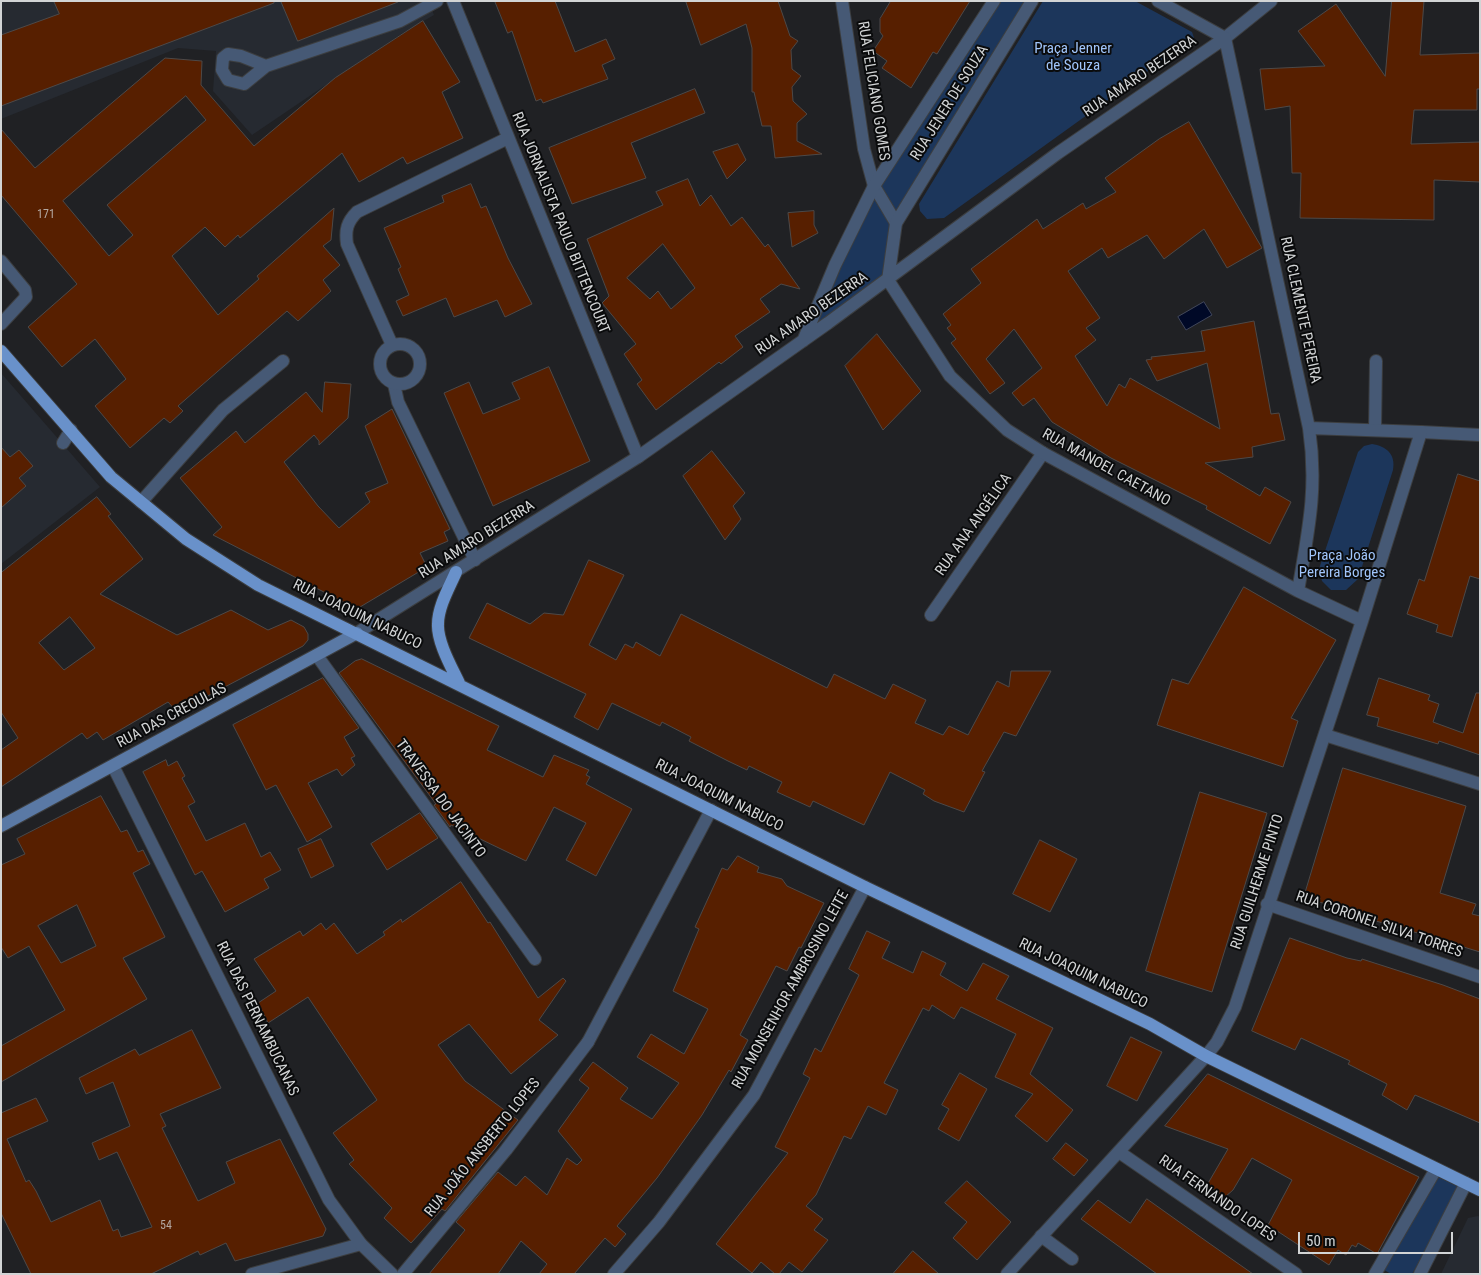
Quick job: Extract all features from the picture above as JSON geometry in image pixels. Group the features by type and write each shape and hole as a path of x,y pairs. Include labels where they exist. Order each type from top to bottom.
{"main road":[{"name":"RUA JOAQUIM NABUCO","path":"1,351 111,478 186,539 258,585 459,683 865,888 1150,1024 1206,1056 1480,1190"},
{"path":"456,572 444,597 437,625 444,651 459,683"},
{"name":"RUA DAS CREOULAS","path":"1,826 318,657 357,634"}],"street":[{"path":"266,66 400,21 437,1"},
{"name":"RUA JORNALISTA PAULO BITTENCOURT","path":"453,1 638,457"},
{"name":"RUA FELICIANO GOMES","path":"842,1 864,148 874,186"},
{"name":"RUA JENER DE SOUZA","path":"803,341 835,265 874,186 994,1"},
{"name":"RUA JENER DE SOUZA","path":"888,280 896,223 1032,1"},
{"path":"1158,1 1225,38"},
{"name":"RUA AMARO BEZERRA","path":"357,634 638,457 888,280 1058,153 1225,38 1272,1"},
{"name":"RUA CLEMENTE PEREIRA","path":"1225,38 1309,428 1314,462 1313,506 1298,591"},
{"path":"392,345 347,244 345,232 350,219 357,212 508,138"},
{"path":"874,186 896,223"},
{"path":"1,261 25,290 26,297 1,324"},
{"name":"RUA MANOEL CAETANO","path":"888,280 950,376 1008,430 1044,453 1298,591 1362,621"},
{"path":"392,345 407,345 418,355 420,362 418,373 414,378 402,384 394,384 385,378 379,366 382,354 392,345"},
{"path":"141,502 223,410 284,361"},
{"path":"1375,430 1376,361"},
{"path":"394,384 398,402 475,560"},
{"path":"1309,428 1480,435"},
{"path":"63,444 71,430"},
{"name":"RUA GUILHERME PINTO","path":"1007,1274 1206,1056 1217,1042 1235,1007 1362,621 1421,432"},
{"name":"RUA ANA ANGÉLICA","path":"930,616 1044,453"},
{"name":"TRAVESSA DO JACINTO","path":"318,657 535,960"},
{"path":"1325,734 1480,784"},
{"name":"RUA DAS PERNAMBUCANAS","path":"113,766 329,1200 361,1244 392,1274"},
{"name":"RUA JOÃO ANSBERTO LOPES","path":"402,1274 506,1150 588,1042 712,810"},
{"name":"RUA MONSENHOR AMBROSINO LEITE","path":"614,1274 659,1222 754,1094 865,888"},
{"name":"RUA CORONEL SILVA TORRES","path":"1268,904 1480,977"},
{"name":"RUA FERNANDO LOPES","path":"1119,1152 1296,1274"},
{"path":"1375,1274 1436,1169"},
{"path":"1420,1274 1466,1183"},
{"path":"1040,1236 1072,1259"},
{"path":"252,1274 361,1244"}],"shaded area":[{"path":"1,1 428,1 434,15 401,34 252,135 213,91 216,51 178,48 1,119"},
{"path":"1204,302 1212,315 1186,330 1178,317"},
{"path":"1,373 100,487 1,564"},
{"path":"1480,1217 1480,1274 1441,1274 1468,1218"}],"green space":[{"path":"994,1 1032,1 893,224 887,277 803,340 874,191"},
{"name":"Praça Jenner de Souza","path":"1043,1 1135,1 1192,32 1194,38 944,218 927,219 920,211 919,204"},
{"name":"Praça João Pereira Borges","path":"1372,444 1382,447 1389,452 1393,459 1393,470 1358,579 1346,590 1331,590 1322,581 1319,569 1358,452 1364,446"},
{"path":"1436,1169 1466,1183 1412,1274 1391,1274 1381,1268"}],"building":[{"path":"54,1 274,1 274,3 1,106 1,35 59,14"},
{"path":"281,1 398,1 398,2 298,41"},
{"path":"495,1 555,1 575,52 606,39 615,59 602,65 608,79 543,103 541,99 536,101 512,31 508,33"},
{"path":"686,1 778,1 790,36 798,41 791,50 792,69 801,76 792,87 793,101 807,114 797,123 797,141 822,154 775,158 771,126 762,126 754,92 752,92 752,48 746,24 701,45"},
{"path":"891,1 970,1 937,54 933,52 911,88 882,68 887,61 873,51 883,36 880,32 880,19"},
{"path":"1392,1 1424,1 1420,55 1480,53 1480,89 1477,89 1477,110 1414,110 1411,144 1480,142 1480,182 1434,180 1434,220 1300,218 1301,173 1292,173 1290,106 1265,110 1260,69 1325,66 1298,31 1336,4 1385,76"},
{"path":"423,21 460,82 442,92 463,138 407,164 403,157 359,182 342,153 240,238 238,235 225,247 205,227 172,256 218,315 259,279 257,276 334,208 331,240 323,246 340,265 323,280 331,291 298,321 287,311 178,406 183,411 170,423 164,418 130,448 95,406 126,379 95,339 62,367 28,327 77,284 1,195 1,129 35,168 165,58 202,61 201,85 254,146 335,78","holes":["186,96 206,120 107,205 133,235 109,256 63,201"]},
{"path":"695,89 705,113 631,143 646,178 572,204 549,148"},
{"path":"1189,122 1262,248 1227,268 1204,229 1164,259 1147,235 1108,258 1102,248 1068,271 1100,318 1086,328 1096,340 1075,356 1107,406 1119,384 1125,388 1130,378 1220,429 1207,363 1157,381 1146,360 1152,359 1151,357 1205,351 1201,331 1254,321 1271,414 1279,413 1285,440 1252,447 1253,457 1205,463 1260,496 1265,487 1291,502 1270,544 1206,509 1207,506 1111,458 1052,422 1034,398 1023,406 1012,393 1042,368 1014,329 986,359 1005,383 990,394 951,343 956,339 947,328 951,325 943,314 981,283 971,269 1037,219 1043,229 1083,203 1086,209 1116,192 1105,178 1159,139"},
{"path":"738,144 746,160 727,179 713,152"},
{"path":"688,179 700,206 711,195 731,226 742,217 765,247 768,244 800,289 781,284 760,299 770,312 735,336 743,347 721,364 719,362 656,410 637,384 642,380 624,354 636,344 602,303 609,296 587,239 663,205 656,192","holes":["663,244 695,288 671,309 658,291 650,299 627,278"]},
{"path":"471,184 481,208 486,206 508,258 532,304 505,317 497,300 454,317 446,298 403,316 396,301 409,295 398,269 401,267 384,228 444,202 442,196"},
{"path":"814,211 814,225 818,233 792,247 788,213"},
{"path":"877,334 921,391 883,430 845,366"},
{"path":"549,367 590,461 493,506 444,393 469,382 483,414 520,399 512,383"},
{"path":"325,382 351,384 348,418 319,445 319,441 314,435 284,462 318,506 339,528 370,502 365,493 388,483 365,426 392,409 450,529 444,532 448,541 420,553 427,567 360,607 353,607 213,535 222,527 180,478 236,431 245,443 306,392 322,412"},
{"path":"1,447 10,457 19,450 33,466 19,478 26,486 1,508"},
{"path":"712,451 745,493 733,506 741,519 725,540 683,476"},
{"path":"1458,474 1480,481 1480,579 1470,576 1452,637 1436,632 1438,625 1407,614 1419,579 1424,581"},
{"path":"97,497 111,514 108,516 143,559 100,594 177,635 231,610 268,630 291,620 304,627 308,634 308,640 303,646 177,712 168,702 103,740 97,732 87,739 82,733 1,787 1,750 18,738 1,712 1,573","holes":["70,617 95,648 64,670 39,643"]},
{"path":"589,560 624,575 589,645 616,660 625,644 633,648 636,642 660,656 681,614 827,688 834,674 885,699 893,684 926,700 915,723 943,735 949,726 968,735 997,681 1009,687 1011,671 1051,671 1016,736 1004,732 982,771 985,772 964,812 934,801 923,794 925,790 890,772 864,825 813,801 810,807 777,792 782,782 749,766 747,770 689,741 691,737 662,722 660,726 612,703 598,730 574,717 586,694 469,638 487,603 530,624 544,613 563,615"},
{"path":"1244,587 1336,640 1291,718 1298,721 1283,767 1157,725 1172,679 1188,684"},
{"path":"362,659 499,726 487,750 543,777 554,755 589,770 586,775 590,777 586,784 632,809 596,876 566,860 586,823 554,807 526,861 451,825 450,827 434,805 436,804 339,673 355,661"},
{"path":"323,678 359,728 344,737 355,756 351,758 355,765 342,776 337,769 308,783 332,827 307,842 276,785 266,790 233,725"},
{"path":"1379,678 1430,695 1428,700 1439,704 1433,722 1463,733 1476,693 1480,693 1480,755 1439,741 1438,744 1377,726 1379,718 1367,715"},
{"path":"166,760 168,766 177,761 185,776 182,778 195,802 188,806 206,841 245,823 261,857 270,852 281,870 264,879 269,888 225,912 202,871 195,875 143,772"},
{"path":"1343,768 1466,806 1440,893 1476,904 1472,914 1480,916 1480,952 1444,941 1442,945 1426,940 1428,936 1376,921 1378,918 1319,902 1320,898 1305,894"},
{"path":"1200,792 1267,813 1212,992 1146,971"},
{"path":"101,796 121,832 127,830 138,852 143,850 150,864 133,873 165,937 123,958 147,999 1,1082 1,1046 65,1010 29,946 8,958 1,947 1,865 25,854 17,839","holes":["77,905 96,946 61,963 38,926"]},
{"path":"420,813 438,838 387,870 371,844"},
{"path":"321,839 334,866 311,878 298,849"},
{"path":"1040,840 1077,859 1050,912 1013,894"},
{"path":"738,856 759,867 757,872 782,879 787,886 824,903 787,971 776,966 740,1035 748,1040 731,1072 729,1070 702,1115 657,1178 617,1226 626,1234 615,1247 605,1238 574,1274 539,1274 547,1264 521,1241 498,1274 429,1274 465,1230 456,1222 498,1172 516,1186 525,1176 547,1195 567,1158 577,1165 582,1160 558,1131 589,1088 579,1080 593,1062 628,1088 620,1099 652,1119 679,1083 637,1057 651,1034 684,1054 708,1009 673,991 699,929 695,927 722,868 727,870"},
{"path":"461,882 488,923 490,922 538,998 563,978 566,981 539,1020 558,1035 511,1074 469,1024 438,1045 465,1081 518,1120 445,1211 442,1209 411,1243 384,1218 392,1208 349,1164 354,1160 333,1133 377,1100 308,997 268,1023 258,1003 276,991 254,959 300,931 303,936 321,923 326,930 334,923 357,954 385,935 383,932 401,919 402,922"},
{"path":"867,931 890,942 882,958 913,973 922,951 946,963 940,975 967,991 983,963 1009,976 996,999 1053,1028 1030,1074 1073,1110 1047,1142 1015,1116 1033,1094 995,1077 1016,1034 961,1007 954,1019 932,1005 929,1011 923,1008 884,1083 898,1090 886,1115 868,1106 851,1139 844,1136 816,1195 806,1206 823,1219 814,1230 828,1240 802,1272 789,1262 779,1274 775,1274 761,1262 752,1273 716,1244 788,1153 775,1147 810,1078 803,1074 815,1048 821,1052 859,975 849,969"},
{"path":"1290,938 1347,958 1361,961 1362,959 1443,985 1480,999 1480,1123 1415,1095 1407,1110 1382,1095 1387,1084 1348,1064 1350,1061 1301,1038 1295,1050 1252,1031"},
{"path":"192,1030 221,1088 160,1114 166,1126 162,1128 198,1201 235,1183 226,1162 280,1139 326,1229 323,1236 235,1261 226,1243 200,1255 198,1251 151,1274 31,1274 1,1213 1,1113 36,1098 48,1121 7,1139 26,1182 29,1180 36,1191 51,1222 100,1200 113,1231 118,1229 121,1237 152,1227 117,1152 99,1160 92,1143 130,1126 113,1082 86,1094 79,1078 135,1049 139,1055"},
{"path":"1131,1037 1162,1052 1137,1101 1107,1086"},
{"path":"960,1073 987,1089 959,1141 938,1129 949,1109 942,1105"},
{"path":"1208,1074 1419,1177 1377,1254 1358,1243 1356,1247 1352,1245 1346,1255 1338,1250 1329,1265 1268,1225 1292,1180 1252,1158 1233,1190 1225,1197 1207,1185 1228,1149 1165,1126"},
{"path":"1066,1143 1088,1160 1074,1176 1053,1159"},
{"path":"967,1181 1011,1222 977,1260 953,1238 967,1222 945,1203"},
{"path":"1147,1199 1253,1274 1157,1274 1081,1219 1098,1200 1130,1223"},
{"path":"913,1251 939,1274 893,1274"}]}
